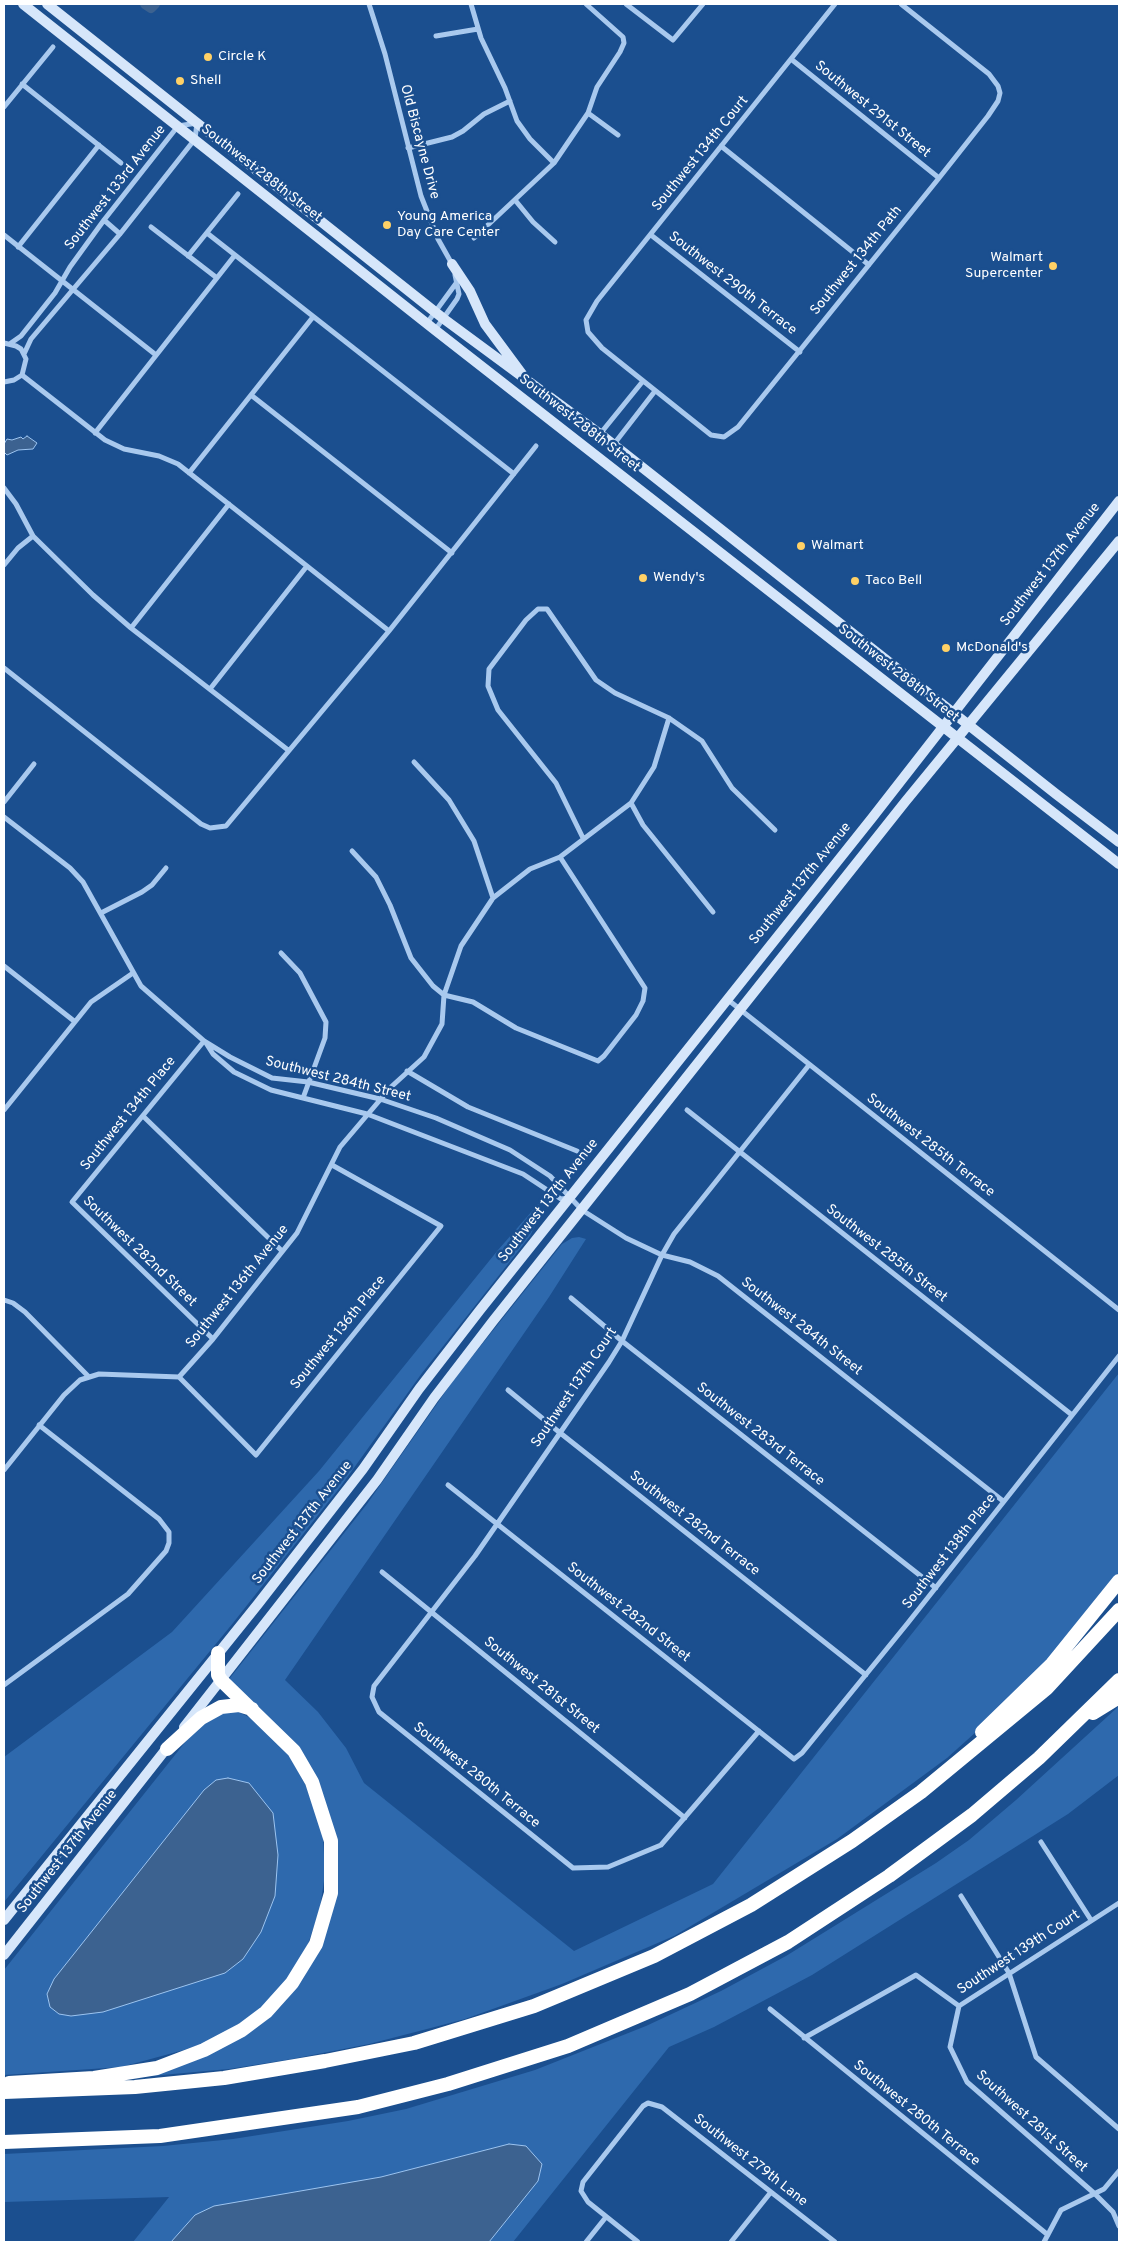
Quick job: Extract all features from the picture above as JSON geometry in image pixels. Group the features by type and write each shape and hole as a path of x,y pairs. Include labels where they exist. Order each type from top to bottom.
{"highway":[{"path":"950,1769 975,1740 1052,1664 1119,1581"},
{"path":"4,2092 135,2087 224,2078 414,2043 534,2006 654,1956 751,1905 852,1841 950,1769 1047,1688 1119,1610"},
{"path":"4,2083 94,2078 157,2068 204,2050 242,2030 266,2012 292,1983 316,1944 331,1893 331,1841 312,1782 294,1750 221,1680 218,1674 218,1653"},
{"path":"4,2142 160,2136 358,2107 448,2084 568,2046 690,1994 788,1942 889,1876 972,1814 1039,1758 1119,1680"},
{"path":"1078,1722 1119,1697"},
{"path":"167,1749 202,1718 221,1707 240,1705 252,1708"}],"main road":[{"name":"Southwest 288th Street","path":"24,4 435,330 1119,864"},
{"name":"Southwest 288th Street","path":"47,4 444,319 528,383 600,434 1119,842"},
{"path":"333,248 341,237"},
{"path":"452,264 470,291 485,324 528,383"},
{"name":"Southwest 137th Avenue","path":"4,1920 363,1469 432,1373 1119,502"},
{"name":"Southwest 137th Avenue","path":"4,1955 378,1480 446,1382 859,860 1119,541"},
{"path":"846,850 859,860"}],"street":[{"name":"Old Biscayne Drive","path":"369,4 385,54 408,148 426,209 438,239 452,264 457,282 457,299 435,330"},
{"path":"471,4 478,29 522,130 554,163"},
{"path":"474,238 554,163 588,113 597,87 624,43 623,37 619,32 586,4"},
{"path":"626,4 673,40 703,4"},
{"name":"Southwest 134th Court","path":"643,381 592,339 588,332 586,320 597,301 835,4"},
{"name":"Southwest 134th Path","path":"655,391 710,435 724,437 738,427 988,116 1000,93 998,86 988,74 901,4"},
{"path":"436,36 478,29"},
{"path":"4,107 53,47"},
{"name":"Southwest 291st Street","path":"791,59 938,178"},
{"path":"22,84 121,163"},
{"path":"408,148 452,136 463,131 484,114 510,101"},
{"path":"588,113 618,135"},
{"name":"Southwest 133rd Avenue","path":"11,343 22,336 55,293 104,220 178,126 197,123"},
{"path":"24,354 31,339 120,234 195,139 197,123"},
{"path":"18,247 99,145"},
{"path":"721,146 868,264"},
{"path":"188,256 238,194"},
{"path":"515,200 533,222 555,242"},
{"path":"104,220 120,234"},
{"path":"151,227 217,278"},
{"path":"207,233 514,474"},
{"name":"Southwest 290th Terrace","path":"651,234 800,352"},
{"path":"4,235 156,355"},
{"path":"95,433 235,255"},
{"path":"427,323 457,282"},
{"path":"189,473 313,316"},
{"path":"4,343 11,343 21,349 26,365 22,375 14,380 4,382"},
{"path":"22,375 95,433 114,445 168,460 189,473 389,631"},
{"path":"600,434 643,381 655,391 613,445"},
{"path":"251,395 452,553"},
{"path":"4,668 201,824 210,828 221,828 230,823 288,750 389,631 536,446"},
{"path":"4,488 16,504 33,536 69,573 131,628 288,750"},
{"path":"131,628 229,504"},
{"path":"4,565 18,548 33,536"},
{"path":"210,689 307,566"},
{"path":"583,838 556,782 498,710 488,686 489,669 526,620 538,609 547,609 596,680 615,693 669,718 702,741 732,788 775,830"},
{"name":"Southwest 136th Avenue","path":"179,1377 213,1339 298,1233 340,1147 380,1099 406,1071 424,1056 442,1024 444,994 461,946 493,898 530,870 560,857 631,804 654,767 669,718"},
{"path":"414,762 449,800 474,841 493,898"},
{"path":"4,802 34,764"},
{"path":"631,804 643,825 713,912"},
{"name":"Southwest 284th Street","path":"4,817 70,868 83,882 141,986 204,1041 230,1057 272,1078 308,1082 380,1099 436,1118 510,1150 550,1176 582,1210 626,1238 662,1255 690,1262 718,1276 1004,1501"},
{"path":"352,851 376,877 390,905 410,958 433,986 444,994 473,1002 516,1028 598,1061 636,1015 642,1001 644,988 560,857"},
{"path":"101,912 142,892 152,885 166,868"},
{"path":"280,953 300,973 326,1022 325,1038 308,1082 304,1098"},
{"path":"4,966 74,1021"},
{"path":"4,1110 91,1002 133,973"},
{"name":"Southwest 285th Terrace","path":"726,999 1119,1310"},
{"name":"Southwest 284th Street","path":"204,1041 214,1054 234,1072 271,1090 367,1114 523,1174 561,1199 570,1198"},
{"name":"Southwest 134th Place","path":"72,1202 204,1041"},
{"name":"Southwest 137th Court","path":"372,1697 374,1686 432,1613 497,1524 622,1341 662,1255 674,1234 809,1065"},
{"path":"406,1071 468,1108 577,1151"},
{"name":"Southwest 285th Street","path":"687,1110 1072,1415"},
{"path":"143,1116 282,1251"},
{"name":"Southwest 136th Place","path":"179,1377 256,1455 441,1226 332,1165"},
{"name":"Southwest 282nd Street","path":"72,1202 213,1339"},
{"name":"Southwest 283rd Terrace","path":"571,1298 622,1341 936,1588"},
{"path":"4,1300 13,1303 25,1312 88,1376"},
{"name":"Southwest 138th Place","path":"794,1759 802,1753 866,1675 1119,1356"},
{"path":"4,1470 69,1389 88,1376 105,1374 179,1377"},
{"name":"Southwest 282nd Terrace","path":"508,1390 866,1675"},
{"path":"4,1685 133,1590 166,1551 170,1538 166,1527 159,1519 39,1425"},
{"name":"Southwest 282nd Street","path":"448,1485 794,1759"},
{"name":"Southwest 281st Street","path":"382,1572 685,1818"},
{"name":"Southwest 280th Terrace","path":"372,1697 379,1712 573,1868 608,1867 661,1845 685,1818"},
{"path":"685,1818 759,1731"},
{"path":"1041,1842 1091,1920"},
{"path":"961,1896 1009,1973 1036,2057 1119,2129"},
{"name":"Southwest 139th Court","path":"804,2038 916,1975 959,2006 1119,1903"},
{"name":"Southwest 281st Street","path":"959,2006 950,2047 966,2082 1094,2194 1113,2212 1119,2226"},
{"name":"Southwest 280th Terrace","path":"770,2009 1048,2235"},
{"name":"Southwest 279th Lane","path":"606,2217 588,2202 581,2191 583,2182 643,2106 648,2103 662,2107 835,2242"},
{"path":"1044,2242 1061,2210 1104,2189 1119,2171"},
{"path":"731,2242 771,2192"},
{"path":"586,2242 606,2217 638,2242"}],"shaded area":[{"path":"27,436 37,443 33,449 18,450 7,455 4,452 4,444 7,439 12,440 21,437 23,439"},
{"path":"540,1202 541,1214 530,1236 422,1373 341,1486 233,1623 4,1902 4,1757 172,1632 319,1471 498,1250"},
{"path":"572,1238 586,1239 549,1297 285,1680 318,1712 346,1748 364,1783 574,1951 713,1884 1119,1373 1119,1572 1053,1655 976,1732 947,1758 837,1839 674,1936 562,1984 465,2019 369,2044 292,2059 229,2069 151,2076 151,2074 265,2021 281,2006 303,1979 328,1923 324,1796 231,1685 230,1678 367,1504 455,1378 562,1244"},
{"path":"1119,1706 1119,1775 1068,1814 812,1975 714,2027 669,2047 513,2242 489,2242 538,2181 526,2146 509,2144 381,2177 195,2215 171,2242 133,2242 169,2197 4,2202 4,2154 163,2146 233,2139 348,2121 406,2109 535,2070 646,2026 721,1991 786,1956 936,1863 969,1840 1016,1800"},
{"path":"234,1710 253,1719 289,1755 306,1786 323,1835 325,1874 320,1908 308,1944 289,1978 261,2009 209,2041 184,2050 121,2067 4,2075 4,1970 198,1726 208,1717"},
{"path":"228,1778 249,1783 273,1813 278,1855 275,1896 261,1932 243,1959 225,1973 103,2012 71,2016 59,2014 50,2007 47,1994 54,1979 204,1790 216,1780"},
{"path":"509,2144 526,2146 542,2164 538,2181 489,2242 171,2242 195,2215 214,2206 381,2177"}],"waterway":[{"path":"145,4 151,8 155,4"}],"place":[{"name":"Circle K","path":"208,57"},
{"name":"Shell","path":"180,81"},
{"name":"Young America Day Care Center","path":"387,225"},
{"name":"Walmart Supercenter","path":"1053,266"},
{"name":"Walmart","path":"801,546"},
{"name":"Wendy's","path":"643,578"},
{"name":"Taco Bell","path":"855,581"},
{"name":"McDonald's","path":"946,648"}]}
